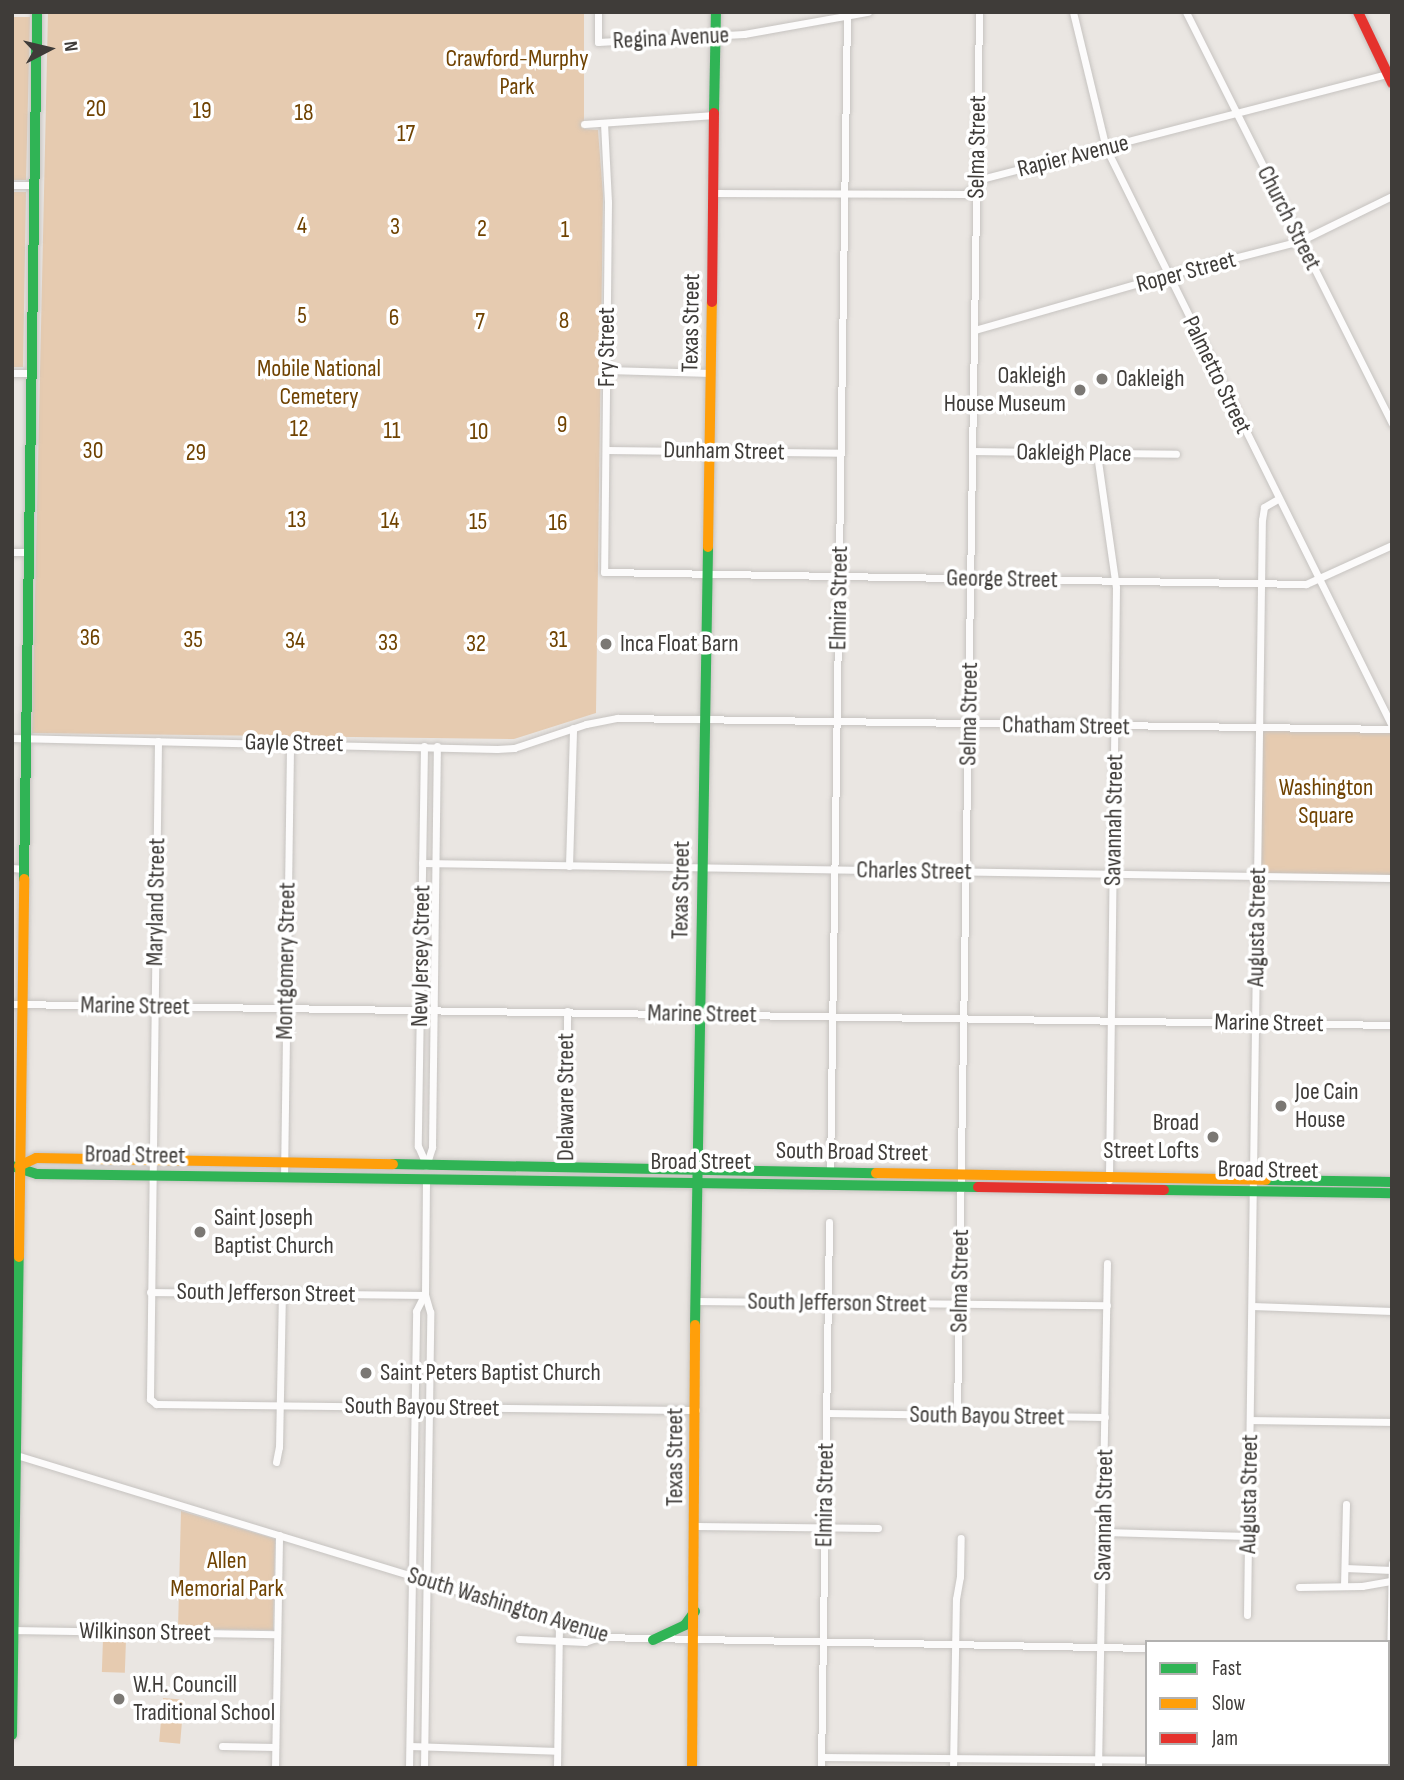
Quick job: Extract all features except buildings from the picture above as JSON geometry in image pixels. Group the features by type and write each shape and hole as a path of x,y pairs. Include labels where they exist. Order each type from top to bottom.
{"street":[{"path":"12,1734 18,869 26,738 37,12"},
{"name":"Regina Avenue","path":"598,12 598,42 744,34 868,12"},
{"name":"Texas Street","path":"692,1768 696,1410 694,1301 701,1014 716,12"},
{"name":"Selma Street","path":"957,1416 979,12"},
{"name":"Palmetto Street","path":"1073,12 1106,148 1392,728"},
{"name":"Church Street","path":"1186,12 1392,424"},
{"path":"1358,12 1389,78"},
{"name":"Elmira Street","path":"830,1178 847,14"},
{"name":"Rapier Avenue","path":"714,193 844,191 966,194 985,178 1389,78"},
{"path":"584,124 715,115"},
{"name":"Fry Street","path":"604,123 608,202 604,572"},
{"path":"12,184 35,185"},
{"name":"Roper Street","path":"975,330 1300,241 1392,196"},
{"path":"607,370 711,373"},
{"path":"12,373 32,373"},
{"name":"Dunham Street","path":"606,450 841,453"},
{"name":"Oakleigh Place","path":"972,451 1176,454"},
{"name":"Savannah Street","path":"1097,454 1115,580 1109,1183"},
{"name":"Augusta Street","path":"1247,1615 1264,507 1278,499"},
{"name":"George Street","path":"604,572 1306,584 1392,545"},
{"path":"12,552 30,552"},
{"name":"Chatham Street","path":"573,728 617,718 1261,729 1392,728"},
{"path":"569,866 573,728"},
{"name":"Gayle Street","path":"12,738 514,748 573,728"},
{"name":"Maryland Street","path":"150,1399 158,741"},
{"name":"Montgomery Street","path":"284,1178 290,743"},
{"name":"New Jersey Street","path":"424,746 418,1146 426,1164"},
{"name":"New Jersey Street","path":"424,1768 430,1312 425,1295 426,1164 432,1147 437,746"},
{"name":"Charles Street","path":"422,863 1392,878"},
{"name":"Marine Street","path":"18,1004 1392,1025"},
{"name":"Delaware Street","path":"566,1183 567,1012"},
{"path":"16,1166 36,1158 566,1166 697,1176"},
{"name":"Broad Street","path":"16,1166 37,1174 566,1183 697,1176 1253,1186 1392,1193"},
{"path":"508,1181 509,1166"},
{"path":"1253,1186 1392,1182"},
{"name":"Elmira Street","path":"821,1768 829,1222"},
{"name":"Savannah Street","path":"1098,1768 1107,1263"},
{"name":"South Jefferson Street","path":"150,1292 425,1295"},
{"path":"276,1462 282,1294"},
{"name":"New Jersey Street","path":"409,1768 416,1311 425,1295"},
{"name":"South Jefferson Street","path":"694,1301 1107,1305"},
{"path":"1252,1306 1392,1311"},
{"name":"South Bayou Street","path":"150,1399 156,1404 696,1410"},
{"name":"South Bayou Street","path":"827,1413 1105,1417"},
{"path":"1250,1420 1392,1422"},
{"name":"South Washington Avenue","path":"15,1455 426,1580 599,1637 823,1644 1145,1648"},
{"path":"1344,1586 1346,1504"},
{"path":"695,1526 878,1528"},
{"path":"414,1527 426,1527"},
{"path":"1104,1532 1249,1536"},
{"path":"275,1768 279,1535"},
{"path":"953,1768 954,1645 961,1538"},
{"path":"1390,1652 1392,1563"},
{"path":"1345,1569 1392,1570"},
{"path":"1299,1587 1391,1581"},
{"path":"653,1640 685,1625 695,1611"},
{"path":"556,1768 559,1623"},
{"name":"Wilkinson Street","path":"13,1630 277,1634"},
{"path":"519,1639 586,1642 599,1637"},
{"path":"411,1641 425,1642"},
{"path":"222,1746 275,1747"},
{"path":"410,1746 424,1749 557,1751"},
{"path":"821,1757 1145,1760"}],"green space":[{"name":"Mobile National Cemetery","path":"48,12 584,12 584,129 598,130 603,195 596,713 514,739 32,733"},
{"path":"12,17 30,17 26,180 12,180"},
{"path":"12,192 26,192 23,367 12,367"},
{"name":"Washington Square","path":"1261,729 1392,729 1392,875 1261,875"},
{"name":"Allen Memorial Park","path":"181,1511 275,1539 273,1630 178,1629"},
{"path":"103,1639 126,1640 125,1673 102,1672"},
{"path":"163,1698 184,1700 180,1744 159,1742"}],"traffic: fast":[{"path":"24,879 37,12"},
{"path":"714,113 716,12"},
{"path":"695,1325 708,547"},
{"path":"393,1164 876,1173"},
{"path":"12,1166 37,1174 978,1187"},
{"path":"1266,1180 1392,1182"},
{"path":"1164,1190 1392,1193"},
{"path":"12,1735 19,1257"},
{"path":"653,1640 685,1625 695,1611"}],"traffic: slow":[{"path":"708,547 712,302"},
{"path":"19,1257 24,879"},
{"path":"19,1166 36,1158 393,1164"},
{"path":"876,1173 1266,1180"},
{"path":"692,1768 695,1325"}],"traffic: jam":[{"path":"1358,12 1392,83"},
{"path":"712,302 714,113"},
{"path":"978,1187 1164,1190"}],"place":[{"name":"Oakleigh","path":"1102,379"},
{"name":"Oakleigh House Museum","path":"1080,390"},
{"name":"Inca Float Barn","path":"606,644"},
{"name":"Joe Cain House","path":"1281,1106"},
{"name":"Broad Street Lofts","path":"1213,1137"},
{"name":"Saint Joseph Baptist Church","path":"200,1232"},
{"name":"Saint Peters Baptist Church","path":"366,1373"},
{"name":"W.H. Councill Traditional School","path":"119,1699"}],"park label":[{"name":"Crawford-Murphy Park","path":"517,73"},
{"name":"20","path":"96,109"},
{"name":"19","path":"202,111"},
{"name":"18","path":"304,113"},
{"name":"17","path":"406,134"},
{"name":"4","path":"302,226"},
{"name":"3","path":"395,227"},
{"name":"2","path":"482,229"},
{"name":"1","path":"565,230"},
{"name":"5","path":"302,316"},
{"name":"6","path":"394,318"},
{"name":"8","path":"564,321"},
{"name":"7","path":"480,322"},
{"name":"9","path":"562,425"},
{"name":"12","path":"299,429"},
{"name":"11","path":"392,431"},
{"name":"10","path":"479,432"},
{"name":"30","path":"93,451"},
{"name":"29","path":"196,453"},
{"name":"13","path":"297,520"},
{"name":"14","path":"390,521"},
{"name":"15","path":"478,522"},
{"name":"16","path":"558,523"},
{"name":"36","path":"90,638"},
{"name":"35","path":"193,640"},
{"name":"31","path":"558,640"},
{"name":"34","path":"295,641"},
{"name":"33","path":"388,643"},
{"name":"32","path":"476,644"}]}
